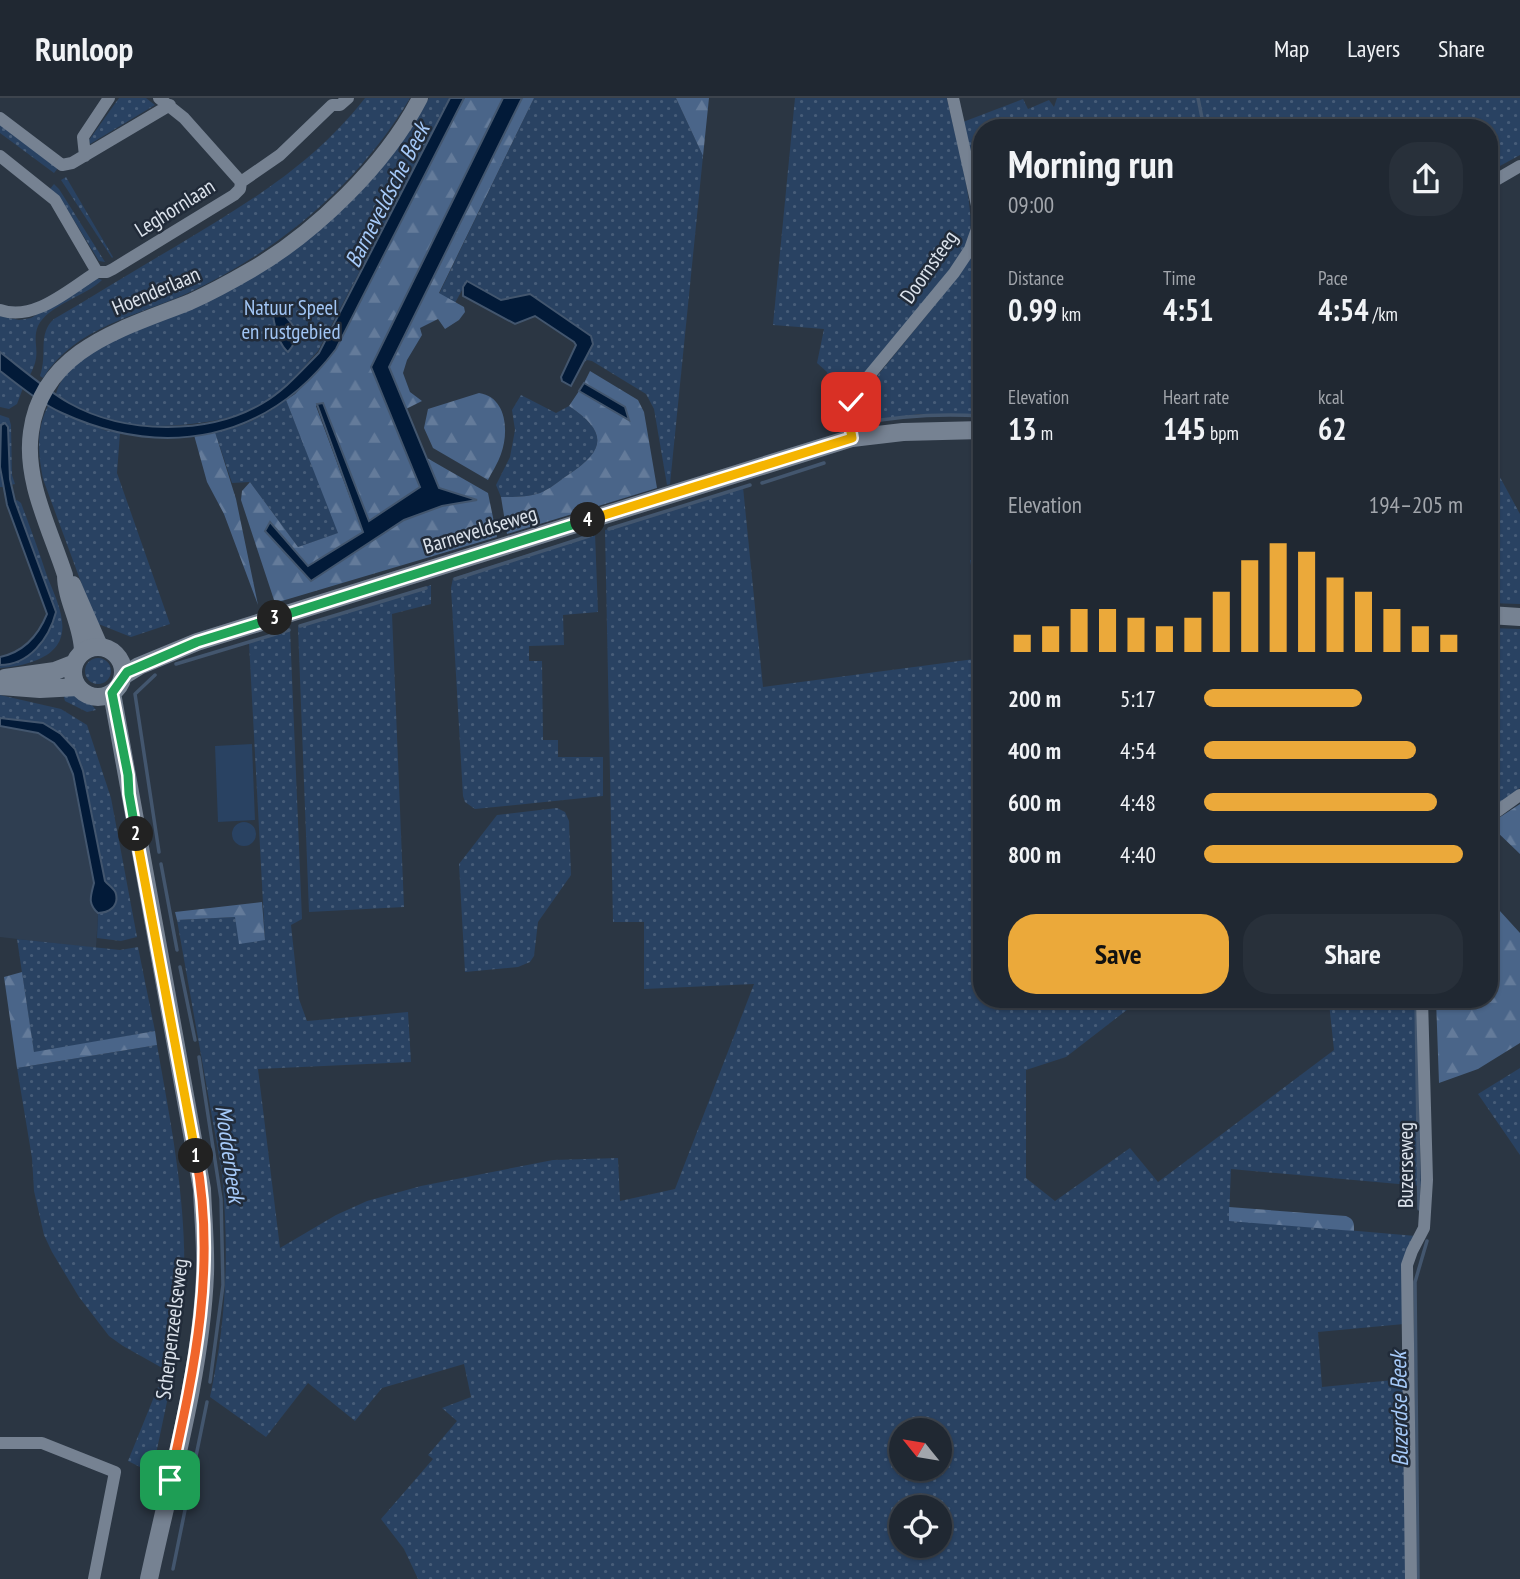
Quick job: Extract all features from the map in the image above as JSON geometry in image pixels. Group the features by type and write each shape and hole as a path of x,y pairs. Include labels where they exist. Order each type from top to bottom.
{"main road":[{"name":"Barneveldseweg","path":"123,676 139,666 197,642 852,438 903,432 973,430"},
{"path":"1498,616 1520,617"},
{"name":"Barneveldseweg","path":"117,655 197,642"},
{"path":"0,678 55,671 100,646 117,655 123,676 117,688 104,698 78,687 0,686"},
{"path":"78,658 73,676 78,687"},
{"name":"Scherpenzeelseweg","path":"104,698 128,775 129,794 202,1189 205,1261 202,1311 192,1381 149,1579"}],"street":[{"path":"85,156 83,137 109,98"},
{"name":"Leghornlaan","path":"0,310 12,313 29,312 97,272 113,269 234,195 240,189 241,182 280,155 329,102 340,105 348,98"},
{"name":"Hoenderlaan","path":"78,658 80,633 65,585 65,575 34,484 29,456 31,430 37,407 51,381 65,364 87,345 117,330 194,300 253,270 292,241 318,221 365,174 421,98"},
{"name":"Doornsteeg","path":"953,98 973,188"},
{"path":"0,118 62,165 85,156 165,102 241,182"},
{"path":"0,156 55,200 97,272"},
{"path":"1498,179 1520,166"},
{"name":"Doornsteeg","path":"852,438 848,415 858,389 954,272 973,240"},
{"name":"Hoenderlaan","path":"65,575 72,582 100,646"},
{"path":"1498,811 1520,795"},
{"name":"Buzerseweg","path":"1411,1579 1407,1265 1424,1228 1427,1180 1422,1008"},
{"path":"0,1443 42,1443 115,1472 94,1579"}],"shaded area":[{"path":"450,98 464,98 336,349 309,380 279,404 246,422 212,433 176,438 139,436 101,428 62,413 0,371 0,352 69,403 115,421 140,425 192,426 241,414 263,403 286,386 319,353"},
{"path":"503,98 522,98 389,367 439,488 477,500 442,506 404,520 311,581 265,531 270,522 308,566 363,532 317,404 323,403 369,521 420,487 371,367"},
{"path":"467,281 501,300 530,294 591,336 593,344 571,386 562,381 561,377 576,345 574,342 535,316 515,324 463,296 463,287"},
{"path":"281,311 290,321 296,336 288,352 280,341 273,316"},
{"path":"584,383 625,407 629,420 579,391"},
{"path":"5,423 8,427 10,479 15,501 56,612 48,632 36,649 20,661 0,665 0,657 9,655 29,642 47,614 7,505 0,467 1,425"},
{"path":"0,718 43,723 61,734 75,749 83,771 105,881 116,894 116,902 109,910 98,913 91,903 94,883 73,774 66,757 54,743 38,733 0,726"},
{"path":"0,723 26,729 47,738 70,764 94,883 92,908 98,913 96,948 0,937"}],"green space":[{"path":"119,98 146,98 155,105 90,144 89,140"},
{"path":"365,98 410,98 367,159 314,212 285,236 222,276 89,335 72,346 43,378 40,376 44,338 54,319 226,216 277,182 323,144"},
{"name":"Natuur Speel en rustgebied","path":"429,98 450,98 318,351 293,379 272,397 233,416 199,423 160,426 107,419 73,405 56,394 64,377 96,350 197,305 318,230 369,182 407,133"},
{"path":"464,98 503,98 371,367 421,487 369,521 323,403 318,404 316,406 363,533 308,566 270,523 311,580 404,520 442,506 477,500 439,488 427,458 488,493 497,537 275,603 241,500 242,491 250,482 298,547 338,533 286,400 295,394 336,349"},
{"path":"522,98 534,98 439,293 464,307 465,312 459,320 445,329 438,319 420,328 422,335 407,360 403,373 410,392 422,401 406,409 389,367"},
{"path":"534,98 676,98 703,156 670,484 667,485 654,409 646,394 592,361 583,363 593,344 521,295 501,300 467,281 455,303 439,294"},
{"path":"676,98 709,98 703,156"},
{"path":"795,98 947,98 963,169 971,225 965,248 954,266 852,389 829,387 827,372 817,363 824,329 773,325"},
{"path":"1057,98 1520,98 1520,155 1498,167 1498,119 973,119 973,170 963,122 1023,99 1028,109 1049,100 1054,107"},
{"path":"0,123 58,168 54,173 0,133"},
{"path":"66,177 113,257 112,258 61,180"},
{"path":"54,184 105,262 99,261 59,196 50,189"},
{"path":"973,242 973,416 919,414 857,425 857,407 865,391 961,273"},
{"path":"97,278 102,280 58,306 38,326 36,360 30,375 0,352 0,316 19,320 31,318"},
{"path":"0,371 23,388 17,404 9,409 0,407"},
{"path":"590,371 638,400 644,412 657,488 507,534 501,497 526,496 544,491 581,466 595,449 596,433 591,424 569,406 579,391 628,419 625,407 584,383"},
{"path":"479,393 495,401 504,417 505,426 504,445 488,480 433,448 424,428 428,409"},
{"path":"521,395 556,413 569,406 591,424 597,441 590,457 581,466 547,489 531,495 501,497 496,485 510,457 515,430 512,410"},
{"path":"286,400 339,533 298,547 250,482 232,483 215,432 252,421"},
{"path":"48,406 104,430 120,433 117,473 170,624 131,637 96,623 43,479 39,442 41,424"},
{"path":"0,415 9,418 11,425 12,475 15,484 11,485 8,427 3,423 0,467"},
{"path":"215,432 236,499 258,605 224,514 207,482 194,435"},
{"path":"0,467 4,487 0,487"},
{"path":"1498,474 1520,514 1520,604 1498,603"},
{"path":"743,487 763,687 973,659 973,1008 1129,1008 1066,1057 1026,1070 1026,1178 1055,1201 1130,1148 1158,1182 1334,1050 1330,1008 1417,1008 1421,1186 1231,1169 1229,1220 1416,1236 1404,1324 1318,1332 1322,1387 1404,1379 1406,1579 418,1579 404,1549 381,1519 433,1459 428,1455 457,1421 442,1408 471,1397 464,1364 382,1388 355,1421 308,1383 266,1437 210,1397 220,1340 225,1285 222,1173 177,920 235,917 265,940 249,643 290,629 302,919 291,925 299,999 307,1021 408,1012 411,1062 258,1069 280,1248 336,1215 367,1201 421,1186 553,1160 618,1158 620,1201 675,1189 754,984 644,989 644,922 613,922 605,530"},
{"path":"15,501 21,503 56,599 62,634 50,653 19,666 0,668 0,665 20,661 36,649 48,632 56,612"},
{"path":"595,533 598,612 563,615 564,645 529,646 529,661 542,661 543,740 558,740 558,757 603,757 603,796 475,809 465,802 463,796 451,588 453,578"},
{"path":"431,585 431,604 392,614 404,907 309,912 298,627"},
{"path":"1498,628 1520,629 1520,788 1498,804"},
{"path":"98,658 107,662 111,671 107,680 98,684 89,680 85,671 89,662"},
{"path":"62,690 81,697 96,710 87,712 65,701"},
{"path":"0,695 61,709 87,725 111,798 137,937 121,941 97,938 98,913 108,912 116,903 105,881 83,771 69,741 43,723 0,718"},
{"path":"252,744 255,820 218,822 215,746"},
{"path":"1520,804 1520,854 1498,833 1498,818"},
{"path":"557,808 565,812 569,821 571,875 538,922 534,956 530,962 518,967 465,972 459,864 497,815"},
{"path":"244,822 255,829 256,834 249,845 244,846 233,839 232,834 239,823"},
{"path":"262,902 265,940 239,944 235,917 177,920 175,912"},
{"path":"1498,909 1520,933 1520,1043 1478,1069 1439,1083 1436,1008 1498,1008"},
{"path":"17,939 120,950 138,947 155,1031 34,1053"},
{"path":"22,972 34,1052 155,1031 157,1045 17,1068 4,977"},
{"path":"157,1045 177,1168 184,1249 184,1290 173,1374 109,1336 79,1297 52,1252 44,1235 34,1191 32,1158 17,1068"},
{"path":"1520,1068 1520,1155 1478,1094"},
{"path":"1229,1207 1346,1216 1351,1218 1354,1231 1229,1221"},
{"path":"158,1387 169,1392 152,1473 128,1461"}],"waterway":[{"name":"Modderbeek","path":"1198,98 1202,119"},
{"name":"Modderbeek","path":"856,424 918,416 973,416"},
{"name":"Modderbeek","path":"762,483 824,463"},
{"name":"Modderbeek","path":"609,529 750,485"},
{"name":"Modderbeek","path":"455,579 589,536"},
{"name":"Modderbeek","path":"300,626 426,588"},
{"name":"Modderbeek","path":"176,664 289,630"},
{"name":"Modderbeek","path":"155,675 135,694 159,852"},
{"name":"Modderbeek","path":"161,864 177,950"},
{"name":"Modderbeek","path":"180,967 195,1040"},
{"name":"Buzerdse Beek","path":"1416,1008 1419,1209"},
{"name":"Modderbeek","path":"199,1057 221,1199 223,1285 210,1382"},
{"name":"Buzerdse Beek","path":"1418,1579 1415,1282 1427,1241"},
{"name":"Modderbeek","path":"173,1569 207,1402"}],"route":[{"path":"170,1480 192,1381 202,1311 205,1274 202,1189 112,693 127,672 197,642 852,438 848,415 851,402"}],"water label":[{"name":"Barneveldsche Beek","path":"387,195"}]}
